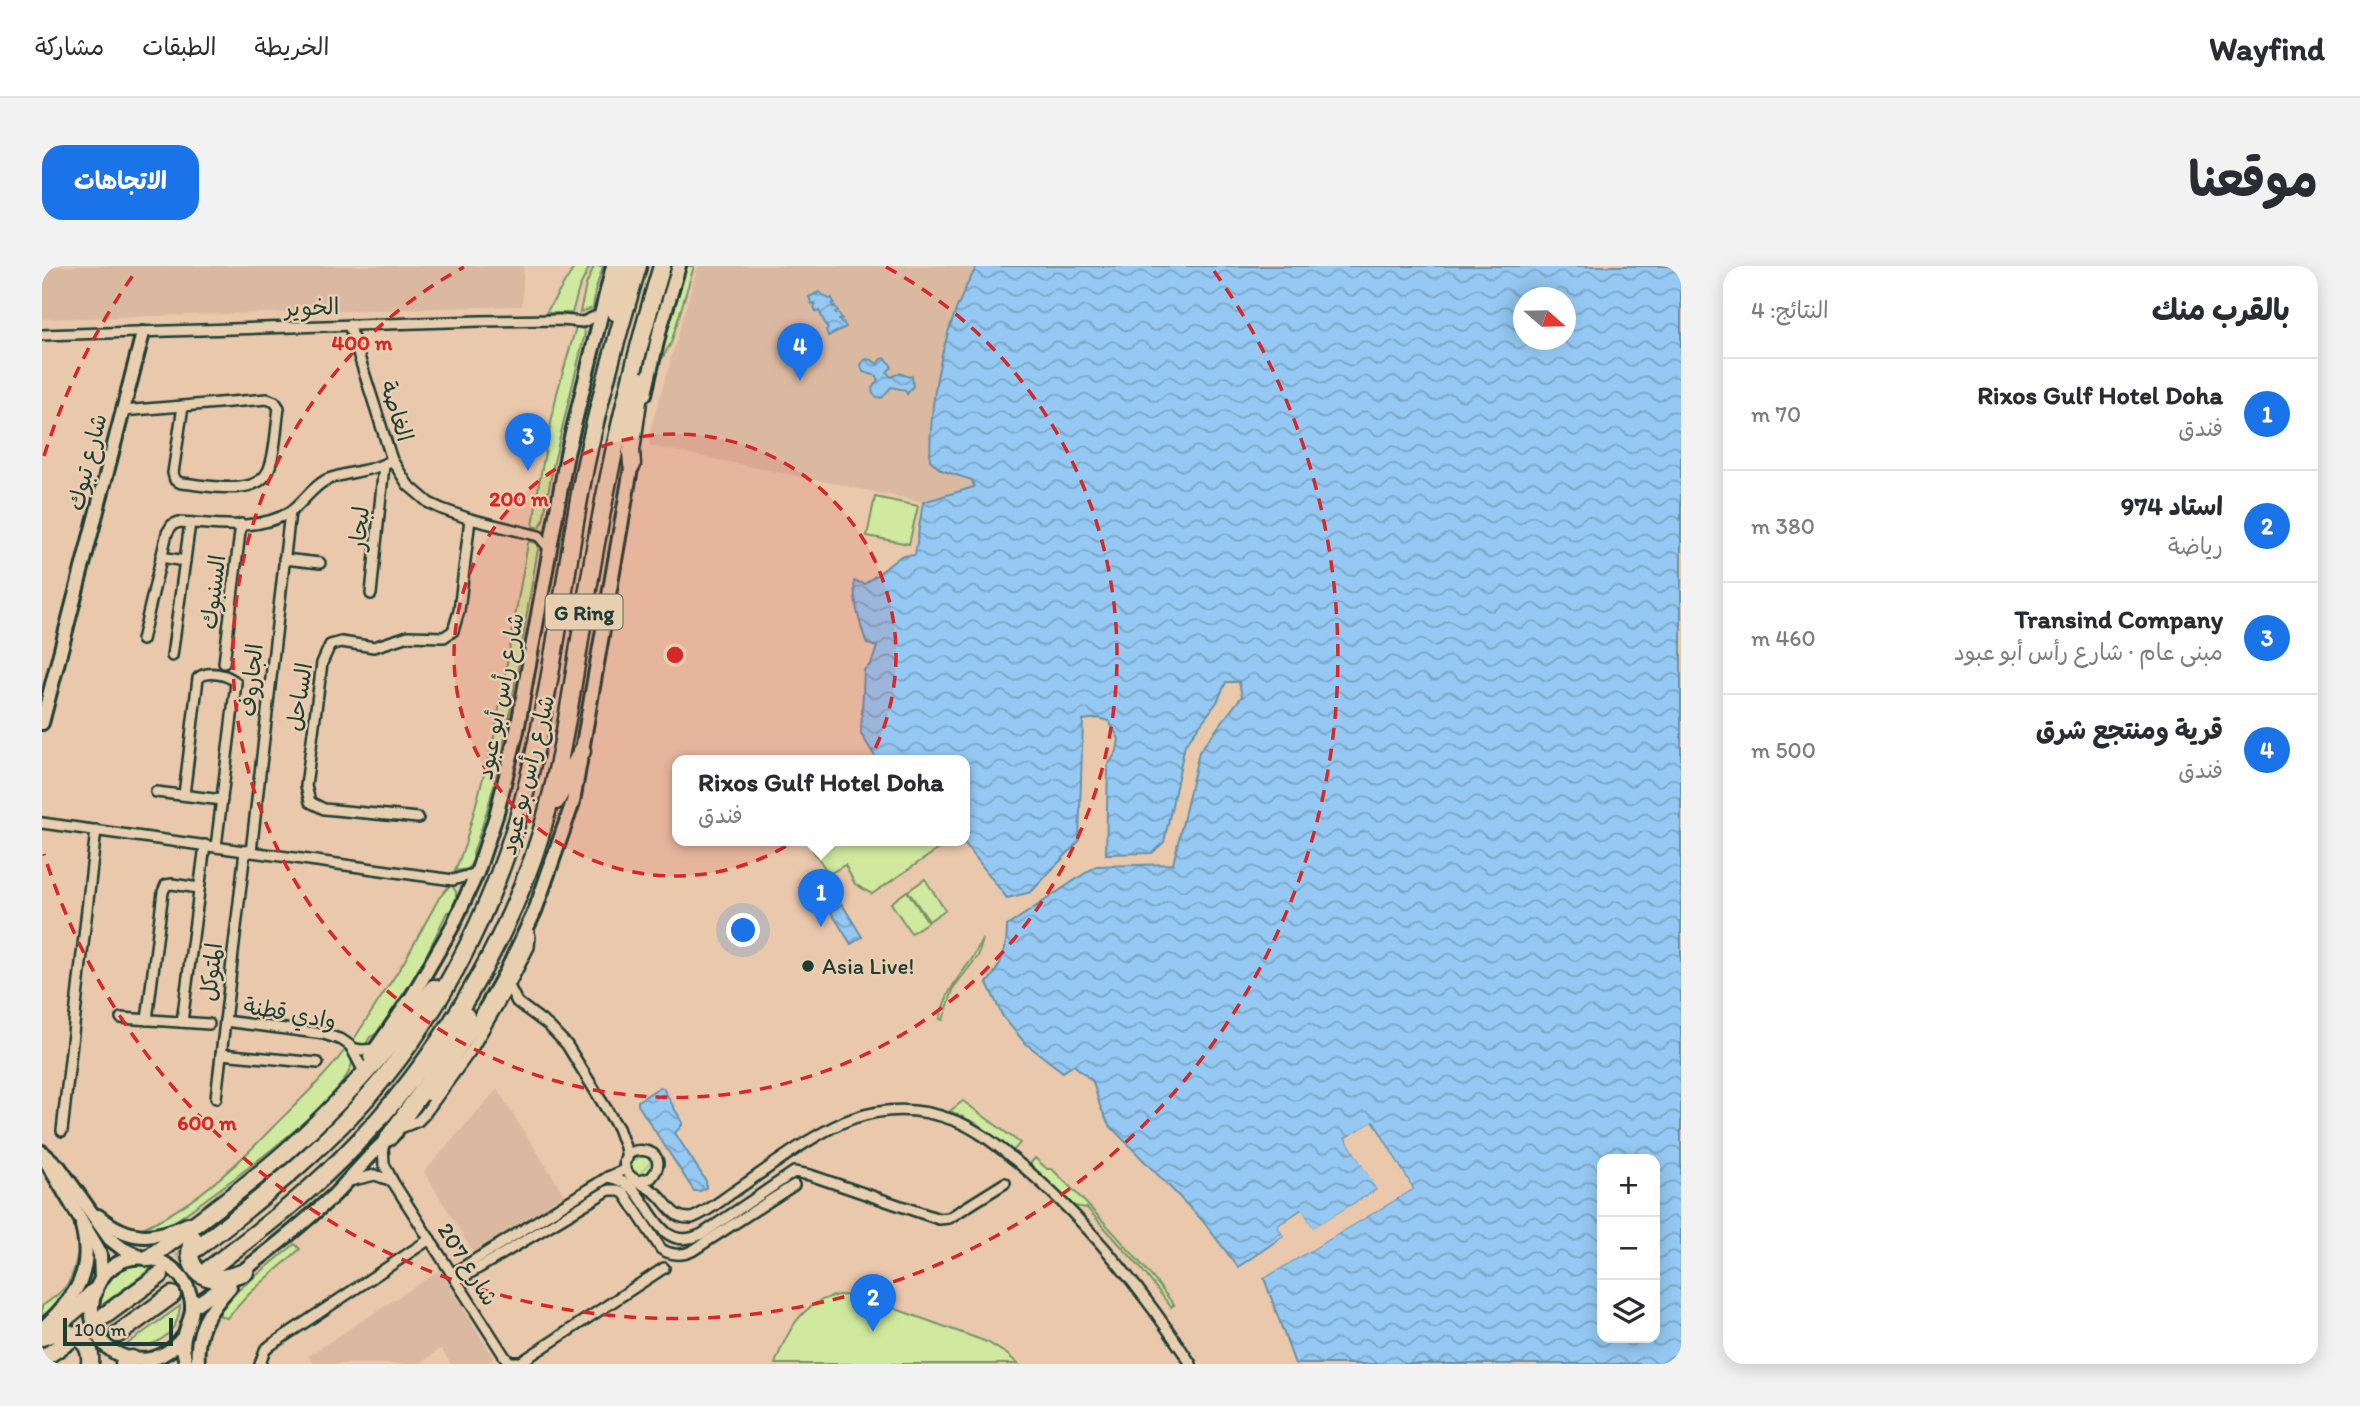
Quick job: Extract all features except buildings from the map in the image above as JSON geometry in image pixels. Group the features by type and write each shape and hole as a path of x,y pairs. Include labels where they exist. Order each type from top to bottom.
{"highway":[{"path":"610,362 607,319 623,266"},
{"path":"607,319 629,266"},
{"name":"شارع رأس بو عبود","path":"197,1248 268,1193 328,1140 365,1100 415,1035 472,935 513,834 532,764 582,485 610,362 638,266"},
{"path":"632,465 631,451 659,274"},
{"name":"شارع رأس بو عبود","path":"209,1269 308,1190 371,1126 408,1082 467,997 519,894 542,828 562,745 588,585 617,438 659,274"},
{"path":"542,828 582,751"},
{"path":"145,1258 210,1213 286,1152 341,1099 387,1048 472,935"},
{"path":"386,1141 419,1097 442,1060 474,1000 499,938"},
{"path":"210,1213 191,1244 190,1257 194,1268 210,1278 223,1278 245,1272"},
{"path":"104,1316 160,1275"},
{"path":"42,1337 81,1306 97,1285"},
{"path":"118,1334 173,1295"},
{"path":"42,1337 58,1332 78,1335 90,1350 84,1362"},
{"path":"42,1359 70,1340"}],"street":[{"name":"شارع رأس أبو عبود","path":"341,1099 377,1049 432,963 467,897 496,816 509,767 567,454 596,335 607,319 613,266"},
{"path":"192,1307 245,1272 290,1235 403,1126 443,1075 506,972 549,872 573,802 642,406 660,329 679,266"},
{"name":"الخوير","path":"42,335 538,320 583,322 607,319"},
{"path":"583,322 596,335"},
{"name":"الغاصة","path":"190,523 260,523 290,512 324,481 388,462 383,425 349,325"},
{"name":"شارع تبوك","path":"42,723 143,333"},
{"path":"122,411 183,405 267,399 275,401 279,408 270,468 265,477 243,488 181,483 175,480 173,473 183,405"},
{"path":"388,462 418,495 442,509 538,536 550,550"},
{"name":"لبحار","path":"372,594 388,462"},
{"name":"الجاروف","path":"248,851 290,512"},
{"name":"الساحل","path":"418,818 324,809 310,802 306,786 322,663 330,645 341,642 374,647 408,636 444,637 453,631 460,611 470,519"},
{"path":"142,640 167,533 172,525 179,522 190,523 172,656"},
{"name":"السنبوك","path":"224,663 241,524"},
{"path":"538,536 554,527"},
{"path":"161,557 185,561"},
{"path":"284,559 320,563"},
{"path":"184,795 198,678 207,674 231,677 236,683 216,847"},
{"path":"156,792 222,800"},
{"path":"42,823 453,880 477,873"},
{"path":"62,1131 96,830"},
{"path":"182,1022 205,845"},
{"name":"المتوكل","path":"216,1098 248,851"},
{"path":"453,880 467,897"},
{"path":"147,1020 163,892 166,885 172,884 199,888"},
{"path":"403,1126 418,1121 438,1098 472,1049 529,947 527,926"},
{"path":"509,986 514,998 524,1009 561,1038 618,1128 629,1140 655,1158 655,1173 662,1199"},
{"path":"497,1008 512,1006 524,1009"},
{"path":"121,1018 209,1024"},
{"name":"وادي قطنة","path":"225,1021 324,1034 362,1050 377,1049"},
{"name":"وادي قطنة","path":"347,1044 357,1056 362,1068"},
{"path":"221,1054 318,1063"},
{"path":"625,1171 652,1189 671,1212 685,1219 692,1218 816,1138 852,1119 875,1112 897,1110 932,1113 954,1120 978,1133 1034,1176 1064,1204 1123,1270 1191,1364"},
{"path":"618,1128 625,1147 625,1171 634,1190 663,1230 682,1239 702,1234 794,1172 805,1173 939,1219 949,1217 1005,1183"},
{"path":"386,1141 384,1164 393,1182"},
{"path":"454,1278 608,1177 625,1171 633,1152 643,1149"},
{"path":"42,1153 59,1167 110,1239 123,1249 169,1266 184,1280 190,1293 191,1321 184,1336 156,1361 128,1361 112,1350 97,1334 92,1321 91,1306 101,1263 97,1247 42,1153"},
{"path":"638,1181 645,1181 655,1173"},
{"path":"348,1181 375,1175 393,1182"},
{"name":"شارع 207","path":"393,1182 505,1357 513,1363"},
{"path":"454,1278 609,1190 624,1194 658,1245 668,1253 689,1253 794,1185"},
{"path":"42,1329 70,1301 83,1275 86,1250 74,1206"},
{"path":"90,1209 117,1229 138,1236 170,1232 210,1213"},
{"path":"260,1364 265,1350 271,1345 430,1239"},
{"path":"97,1285 118,1264 145,1258"},
{"path":"513,1363 521,1362 664,1268"},
{"path":"198,1364 197,1341 206,1316 245,1272"},
{"path":"184,1336 187,1364"}],"shaded area":[{"path":"42,266 524,266 522,306 42,319"},
{"path":"698,266 977,266 952,320 940,360 930,440 930,460 941,470 973,480 974,487 923,502 651,446 648,437"},
{"path":"497,1089 565,1196 473,1252 424,1172"},
{"path":"440,1270 494,1358 484,1364 451,1364 441,1349 419,1364 314,1364 308,1356"}],"green space":[{"path":"575,266 590,266 579,288 572,313 546,313"},
{"path":"594,266 603,266 593,308 580,312 586,285"},
{"path":"684,266 694,266 671,343 656,369"},
{"path":"576,327 583,329 585,333 553,466 543,521 540,527 533,527 557,393"},
{"path":"875,497 918,506 909,544 867,536"},
{"path":"531,541 538,544 538,549 496,778 473,853 474,859 468,869 455,871 465,845 494,737 528,543"},
{"path":"816,846 933,846 937,850 872,894 855,884 845,865 829,874 812,849"},
{"path":"925,879 945,910 929,921 908,891"},
{"path":"451,884 456,892 456,899 420,969 376,1034 360,1046 352,1042 404,962 439,898"},
{"path":"907,891 928,922 911,933 891,903"},
{"path":"983,939 978,956 954,987 943,1020 940,1019 948,994"},
{"path":"345,1050 352,1063 341,1084 285,1139 174,1222 152,1231 137,1230 175,1211 210,1187 310,1091"},
{"path":"963,1101 1020,1143 1013,1151 976,1123 950,1111"},
{"path":"641,1154 649,1157 652,1165 649,1173 641,1176 633,1173 630,1165 633,1157"},
{"path":"1035,1158 1047,1169 1052,1169 1100,1218 1174,1305 1171,1307 1139,1266 1087,1208 1074,1206 1030,1164"},
{"path":"295,1244 300,1249 250,1293 227,1318 220,1316 219,1308 224,1302"},
{"path":"79,1248 77,1269 70,1287 58,1303 42,1316 42,1306 69,1282"},
{"path":"135,1265 153,1267 98,1308 101,1292 109,1279 120,1270"},
{"path":"838,1295 860,1296 987,1342 1018,1364 775,1364 790,1330 805,1311 814,1304"},
{"path":"180,1306 175,1325 163,1338 146,1345 126,1345"}],"water":[{"path":"977,266 1681,266 1681,1364 1295,1364 1264,1278 1413,1189 1374,1122 1346,1138 1378,1189 1313,1229 1301,1210 1278,1226 1284,1236 1238,1267 1202,1220 1109,1125 1093,1082 1074,1065 1063,1072 1025,1043 1003,1017 987,983 1003,956 1007,926 1096,866 1173,864 1199,752 1242,696 1239,682 1226,682 1217,702 1185,745 1164,842 1152,853 1106,854 1108,765 1117,751 1119,739 1109,721 1099,718 1083,720 1079,841 1031,892 1007,898 967,846 970,846 970,755 874,755 861,734 864,670 871,664 877,647 867,644 864,636 856,605 854,581 865,584 901,556 915,555 923,502 974,487 972,480 941,470 930,460 936,385 955,312"},
{"path":"819,292 829,299 832,298 833,307 838,311 835,312 846,327 828,336 828,329 809,297"},
{"path":"886,358 892,367 887,372 891,377 900,373 912,376 913,386 907,394 905,390 891,387 882,398 873,394 872,388 878,380 877,376 863,372 861,365 865,359 877,364"},
{"path":"842,904 862,937 851,944 831,912"},
{"path":"660,1087 682,1122 675,1133 706,1181 706,1188 700,1191 694,1191 638,1105 638,1101"}],"pier":[{"path":"1373,1122 1413,1189 1260,1278 1409,1187 1372,1127 1351,1139 1381,1188 1380,1192 1314,1232 1310,1231 1301,1215 1283,1227 1288,1235 1287,1239 1236,1270 1284,1237 1278,1226 1302,1210 1313,1228 1377,1190 1346,1138"}],"tunnel":[{"path":"160,1275 197,1248"}],"place":[{"name":"قرية ومنتجع شرق","path":"800,381"},
{"name":"Transind Company","path":"528,471"},
{"name":"Rixos Gulf Hotel Doha","path":"821,927"},
{"name":"Asia Live!","path":"808,966"},
{"name":"استاد 974","path":"873,1332"}]}
